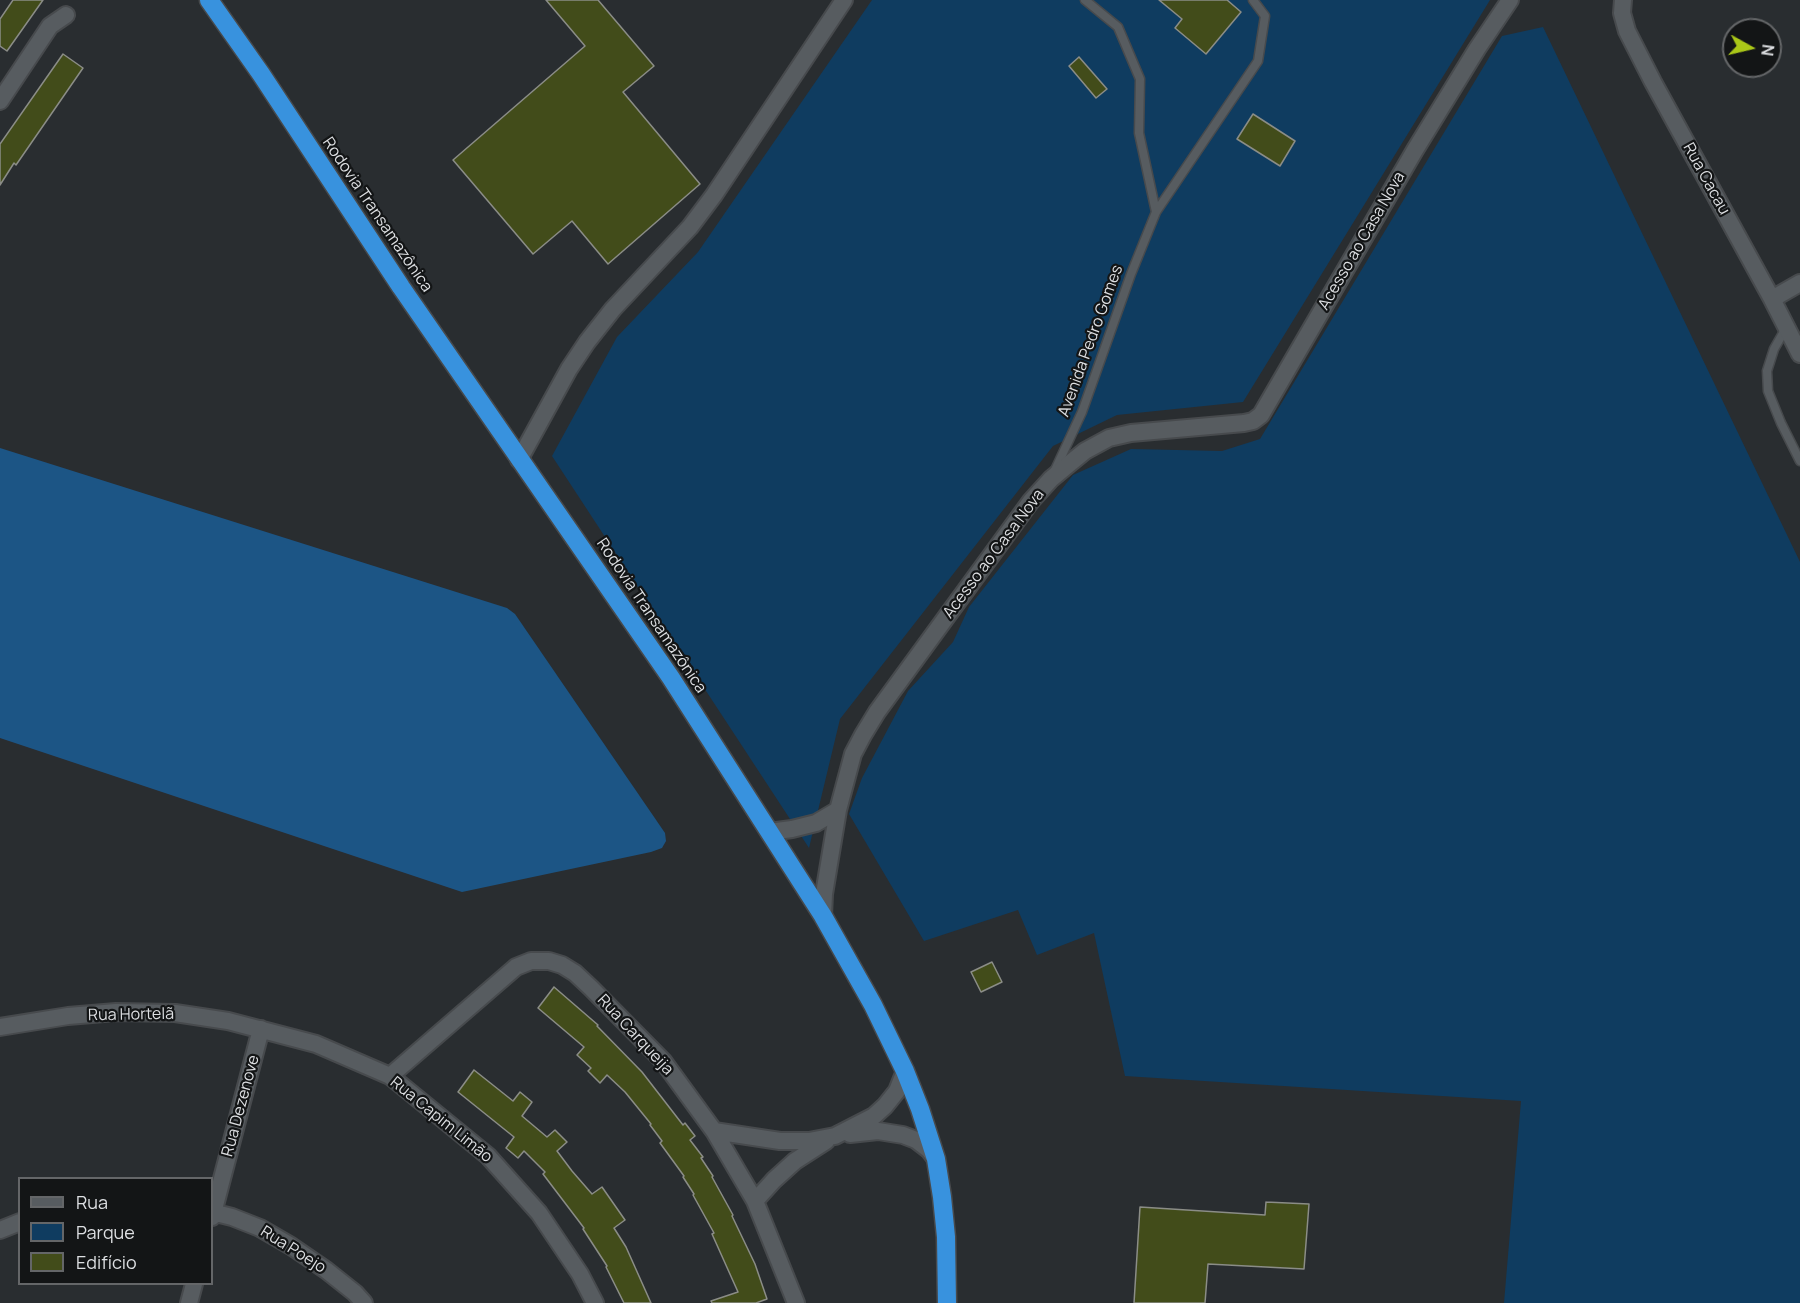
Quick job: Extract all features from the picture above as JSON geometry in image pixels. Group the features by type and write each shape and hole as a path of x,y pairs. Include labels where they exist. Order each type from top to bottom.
{"highway":[{"name":"Rodovia Transamazônica","path":"209,0 261,74 401,287 671,678 823,916 873,1005 905,1071 920,1109 936,1159 942,1197 946,1237 947,1303"}],"street":[{"path":"519,460 587,342 613,309 690,227 714,195 844,0"},
{"name":"Acesso ao Casa Nova","path":"823,916 824,894 838,810 854,754 877,712 1031,501 1051,479 1085,451 1109,438 1131,433 1244,423 1253,421 1261,415 1415,150 1510,0"},
{"name":"Rua Cacau","path":"1623,0 1622,13 1627,31 1800,354"},
{"path":"0,101 50,26 66,15"},
{"path":"1772,299 1800,282"},
{"path":"769,832 816,823 838,810"},
{"name":"Rua Carqueija","path":"390,1076 516,967 531,961 549,961 562,965 583,981 663,1061 714,1131 755,1201 796,1303"},
{"name":"Rua Hortelã","path":"0,1027 68,1016 116,1012 175,1013 228,1021 261,1029"},
{"name":"Rua Capim Limão","path":"261,1029 316,1044 390,1076 488,1156 539,1213 580,1274 595,1303"},
{"name":"Rua Dezenove","path":"213,1210 261,1029"},
{"path":"755,1201 795,1161 874,1116 897,1091 905,1071"},
{"path":"714,1131 752,1138 788,1141 821,1140 865,1131 878,1131 903,1135 916,1140 936,1159"},
{"name":"Rua Poejo","path":"213,1214 232,1217 260,1228 291,1246 326,1270 364,1303"},
{"path":"0,1230 18,1223"},
{"path":"189,1303 194,1285"}],"lane":[{"path":"1085,0 1118,27 1140,79 1138,133 1156,212"},
{"name":"Avenida Pedro Gomes","path":"1051,479 1082,412 1131,274 1156,212 1258,61 1265,16 1253,0"},
{"path":"1786,328 1774,349 1767,371 1768,391 1800,461"}],"green space":[{"path":"872,0 1490,0 1243,402 1117,415 1053,446 840,719 809,848 552,456 617,337 698,252"},
{"path":"1543,27 1800,562 1800,1303 1504,1303 1521,1101 1125,1076 1094,933 1037,955 1018,910 924,941 849,814 862,778 908,691 953,642 969,607 1073,475 1131,449 1222,451 1260,439 1502,36"}],"shaded area":[{"path":"0,448 507,608 515,614 665,833 666,841 662,848 462,892 0,738"}],"building":[{"path":"13,0 43,0 7,51 0,46 0,19"},
{"path":"546,0 598,0 654,66 623,92 700,184 608,264 572,221 533,254 453,160 585,46"},
{"path":"1159,0 1227,0 1241,12 1206,54 1175,28 1182,19"},
{"path":"63,54 83,68 0,185 0,144"},
{"path":"1079,57 1107,89 1096,98 1069,66"},
{"path":"1253,114 1295,141 1280,166 1237,139"},
{"path":"992,962 1002,982 981,992 971,972"},
{"path":"554,987 598,1025 642,1072 683,1125 685,1123 695,1136 690,1140 703,1157 701,1158 733,1215 755,1264 767,1299 756,1303 712,1303 711,1301 738,1292 712,1234 714,1233 684,1176 660,1143 662,1141 651,1124 625,1092 607,1075 600,1083 588,1071 591,1068 577,1055 584,1047 538,1008"},
{"path":"474,1070 513,1101 520,1092 532,1102 522,1116 547,1137 555,1130 567,1142 557,1151 592,1194 602,1187 625,1220 614,1228 626,1247 651,1303 624,1303 607,1266 584,1228 543,1174 545,1172 524,1151 518,1158 506,1148 514,1137 458,1092"},
{"path":"1266,1202 1309,1204 1304,1269 1208,1264 1205,1303 1134,1303 1140,1207 1265,1215"}]}
